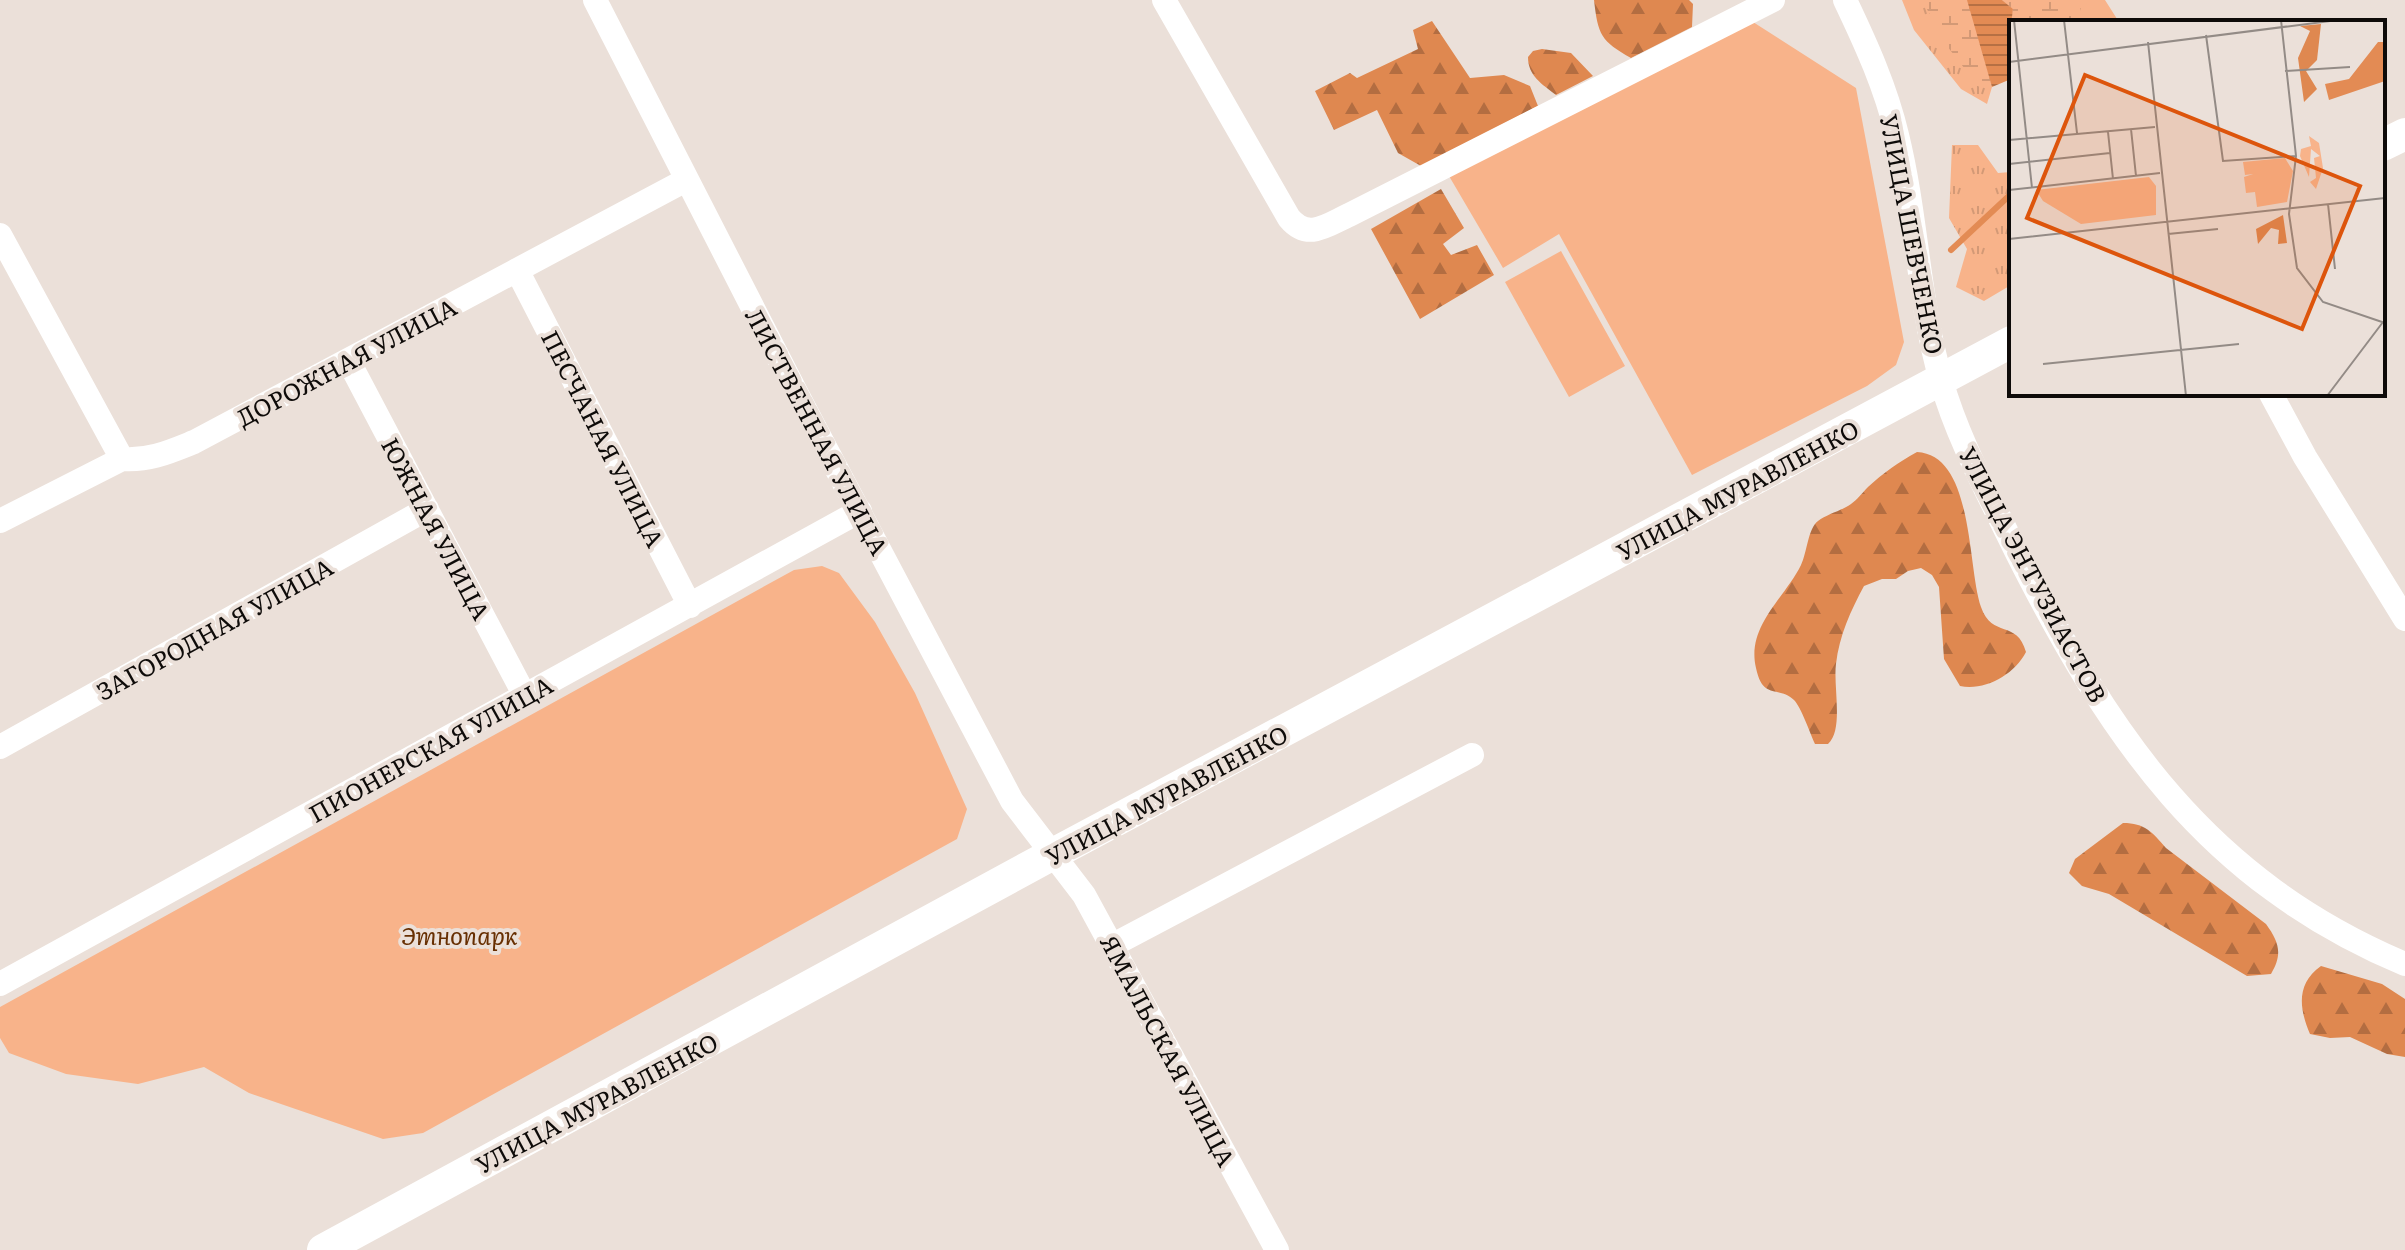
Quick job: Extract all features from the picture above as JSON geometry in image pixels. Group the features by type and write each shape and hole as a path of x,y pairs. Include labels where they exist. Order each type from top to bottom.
{"main road":[{"path":"2385,144 2405,134"},
{"name":"УЛИЦА МУРАВЛЕНКО","path":"323,1250 1053,854 2009,343"}],"street":[{"name":"ЛИСТВЕННАЯ УЛИЦА","path":"595,0 686,180 1012,801 1053,854"},
{"path":"1164,0 1289,218 1297,227 1306,230 1317,229 1349,215 1773,0"},
{"name":"УЛИЦА ШЕВЧЕНКО","path":"1845,0 1884,89 1897,135 1928,323 1941,380"},
{"name":"ДОРОЖНАЯ УЛИЦА","path":"0,521 122,459 160,456 194,442 686,180"},
{"path":"0,235 122,459"},
{"name":"ПЕСЧАНАЯ УЛИЦА","path":"517,270 690,606"},
{"name":"ЮЖНАЯ УЛИЦА","path":"348,360 525,696"},
{"name":"УЛИЦА ЭНТУЗИАСТОВ","path":"1941,380 1955,424 2033,584 2095,694 2155,778 2210,838 2271,888 2339,933 2405,964"},
{"path":"2272,396 2305,457 2405,619"},
{"name":"ЗАГОРОДНАЯ УЛИЦА","path":"0,747 427,509"},
{"name":"ПИОНЕРСКАЯ УЛИЦА","path":"0,984 860,511"},
{"path":"1113,945 1472,755"},
{"name":"ЯМАЛЬСКАЯ УЛИЦА","path":"1053,854 1084,895 1113,945 1277,1250"}],"green space":[{"path":"1594,0 1689,0 1693,4 1692,27 1631,58 1613,47 1603,36"},
{"path":"1902,0 1970,2 1992,87 1987,104 1961,89 1914,30"},
{"path":"1922,0 1970,2 1992,87 1979,87 1947,46"},
{"path":"2002,0 2105,0 2118,20 2011,20 2013,9"},
{"path":"2002,0 2079,0 2082,20 2011,20 2013,9"},
{"path":"1432,21 1470,78 1504,75 1530,86 1538,106 1421,166 1398,153 1377,110 1334,130 1315,91 1350,73 1357,78 1418,49 1413,30"},
{"path":"1753,22 1856,88 1904,342 1896,365 1867,386 1692,475 1559,234 1503,268 1449,176"},
{"path":"1542,49 1571,53 1593,76 1556,95 1530,69 1528,57 1533,51"},
{"path":"1952,145 1978,145 1998,173 2009,172 2009,286 1984,301 1956,287 1967,249 1949,218"},
{"path":"1441,189 1464,228 1443,244 1451,255 1477,245 1494,275 1420,319 1371,229"},
{"path":"1561,251 1625,366 1569,397 1505,282"},
{"path":"1917,452 1936,458 1949,472 1965,515 1981,607 1991,623 2017,636 2026,652 2014,668 1998,680 1979,686 1960,686 1944,659 1939,587 1932,575 1921,568 1908,571 1896,579 1882,579 1864,586 1840,643 1835,673 1836,729 1828,744 1815,744 1794,700 1767,689 1759,678 1754,653 1757,639 1769,613 1801,565 1815,524 1851,504 1879,477"},
{"name":"Этнопарк","path":"822,566 839,573 875,622 915,693 967,809 957,839 423,1133 383,1139 249,1093 204,1067 138,1084 66,1074 9,1053 0,1038 0,1007 794,570"},
{"path":"2123,823 2148,830 2166,848 2266,924 2278,948 2271,974 2247,976 2109,894 2082,886 2069,873 2075,859"},
{"path":"2321,966 2382,984 2405,999 2405,1057 2387,1054 2350,1037 2330,1038 2310,1034 2302,997 2307,981"}],"shaded area":[{"path":"1967,0 2002,0 2013,9 2009,20 2009,80 1992,87"}],"waterway":[{"path":"1951,250 2009,196"}]}
